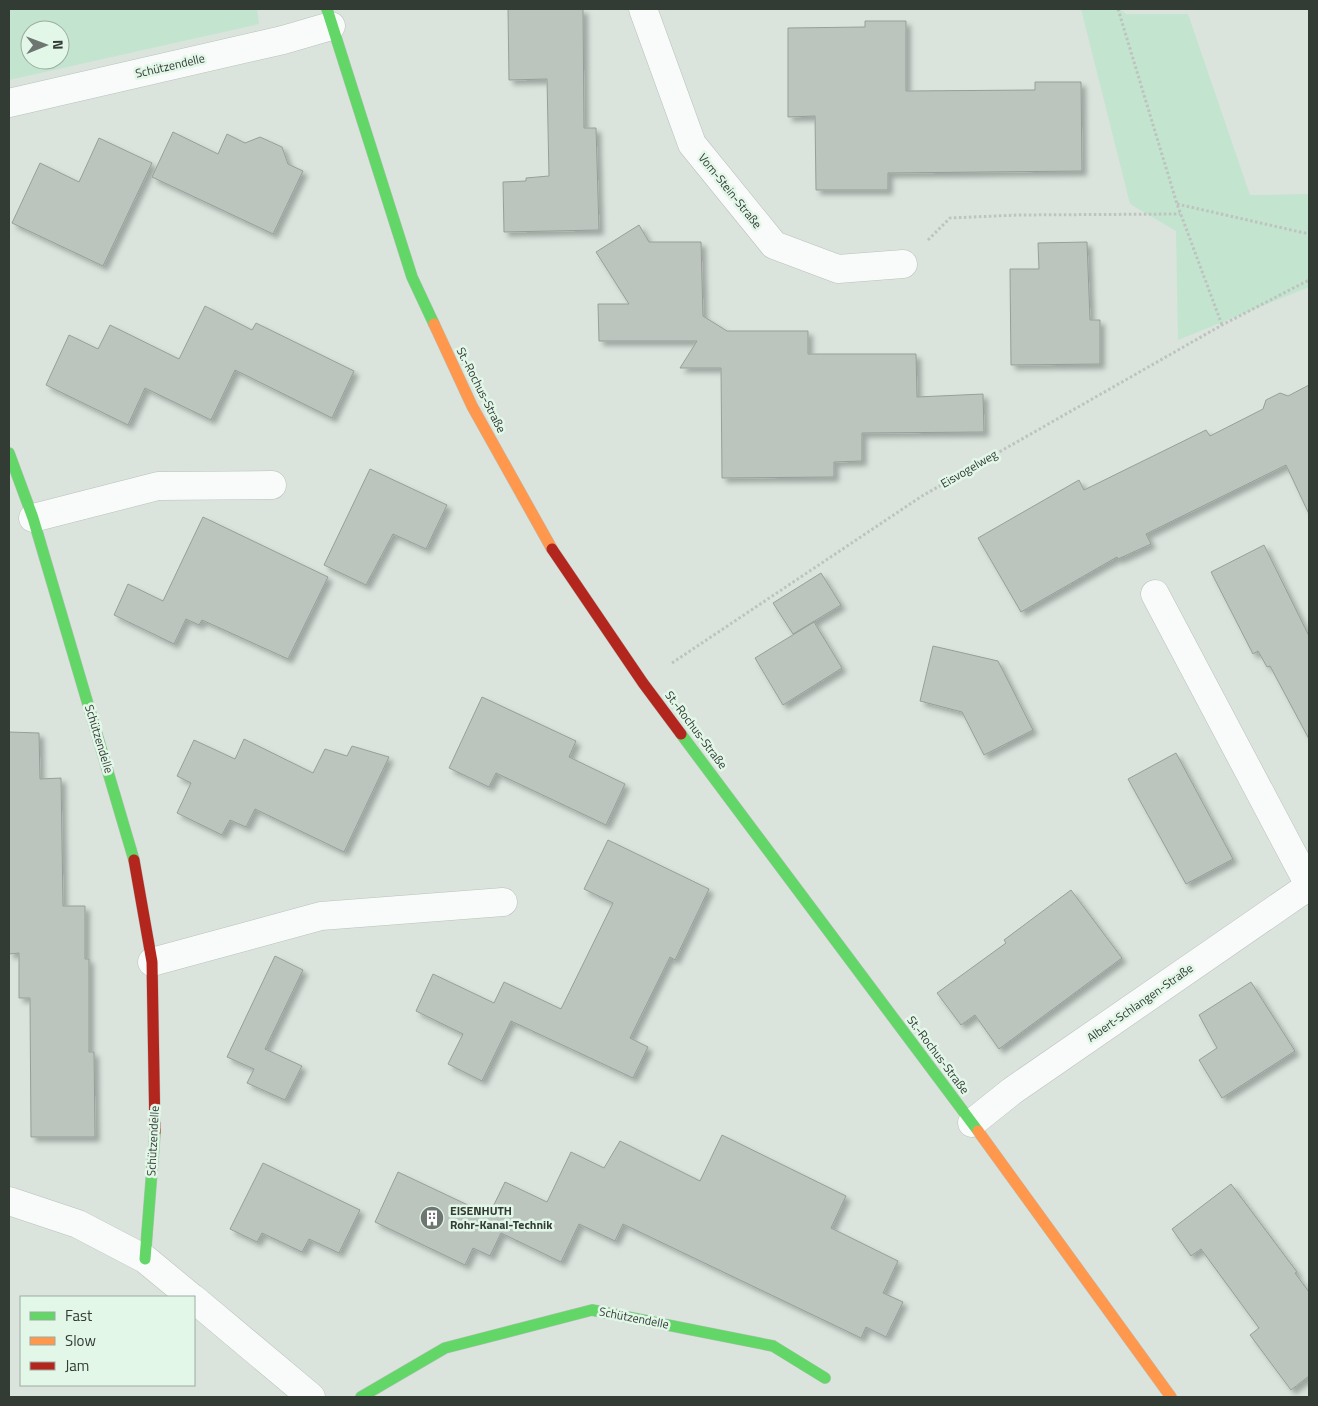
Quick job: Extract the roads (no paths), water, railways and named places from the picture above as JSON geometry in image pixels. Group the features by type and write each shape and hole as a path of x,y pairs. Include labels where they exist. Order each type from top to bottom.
{"street":[{"name":"Vom-Stein-Straße","path":"643,9 692,144 774,245 838,269 903,264"},
{"name":"Schützendelle","path":"9,103 283,40 329,17"},
{"name":"St.-Rochus-Straße","path":"329,17 412,277 472,406 545,538 643,682 972,1123 1171,1397"},
{"name":"Schützendelle","path":"9,453 33,518 133,852 152,962 156,1124 145,1259"},
{"path":"33,518 158,486 272,485"},
{"name":"Albert-Schlangen-Straße","path":"972,1123 1012,1091 1309,885 1154,594"},
{"path":"152,962 321,916 503,902"},
{"path":"9,1201 78,1224 145,1259 191,1296"},
{"path":"195,1300 311,1397"},
{"name":"Schützendelle","path":"360,1397 445,1348 592,1310 773,1346 825,1378"}],"place":[{"name":"EISENHUTH Rohr-Kanal-Technik","path":"432,1218"}]}
